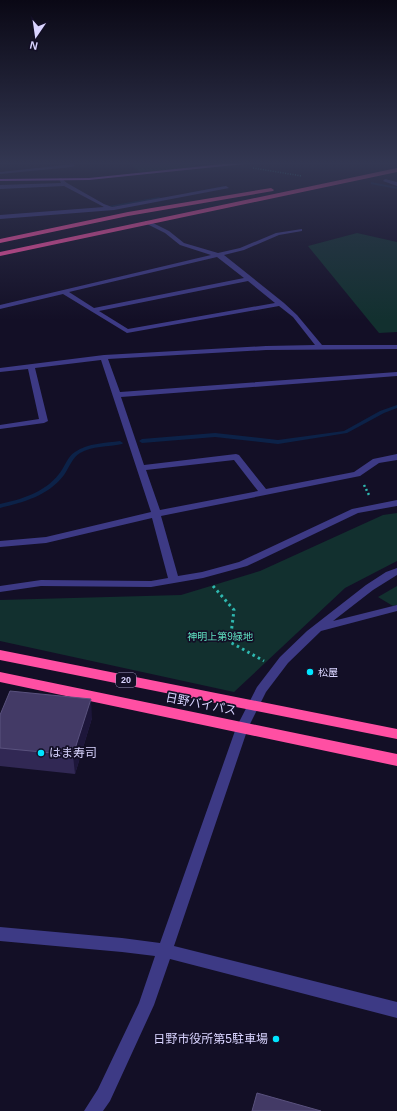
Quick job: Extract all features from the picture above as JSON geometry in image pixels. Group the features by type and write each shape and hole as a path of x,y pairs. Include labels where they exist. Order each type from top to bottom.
{"highway":[{"path":"0,241 119,216"},
{"path":"0,254 177,216"},
{"name":"日野バイパス","path":"0,655 397,734"},
{"name":"日野バイパス","path":"0,677 397,760"}],"street":[{"path":"0,217 15,216"},
{"path":"147,222 167,232 182,244 221,256 282,304 295,316 320,347"},
{"path":"0,307 242,249 278,234 300,230"},
{"path":"93,310 249,279"},
{"path":"64,292 126,331 282,304"},
{"path":"0,370 104,356 266,348 397,347"},
{"path":"104,356 156,514 174,581"},
{"path":"0,427 44,421 32,366"},
{"path":"117,394 397,374"},
{"path":"141,468 236,457 263,492"},
{"path":"0,544 46,540 156,514 357,474 376,461 397,457"},
{"path":"0,589 41,583 151,584 203,575 243,564 355,511 397,503"},
{"path":"93,1111 104,1095 127,1050 146,1005 242,728 252,705 276,668 315,630 364,592 397,571"},
{"path":"315,630 397,608"},
{"path":"0,934 122,945 165,951 397,1010"}],"path":[{"path":"357,474 375,506"},
{"path":"203,575 234,610 230,642 276,668"}],"green space":[{"path":"357,233 397,242 397,332 379,333 308,246"},
{"name":"神明上第9緑地","path":"397,513 397,561 345,588 234,692 0,641 0,600 181,595 260,571 383,515"},
{"path":"397,586 397,605 393,606 378,597"}],"building":[{"name":"はま寿司","path":"10,691 91,699 73,755 0,748 0,715"},
{"path":"257,1093 321,1111 252,1111"}],"waterway":[{"path":"142,441 215,435 278,442 345,432 382,412 397,406"},
{"path":"0,506 17,502 42,492 56,481 71,459 78,452 93,447 120,443"}],"place":[{"name":"松屋","path":"310,672"},
{"name":"はま寿司","path":"41,753"},
{"name":"日野市役所第5駐車場","path":"276,1039"}]}
